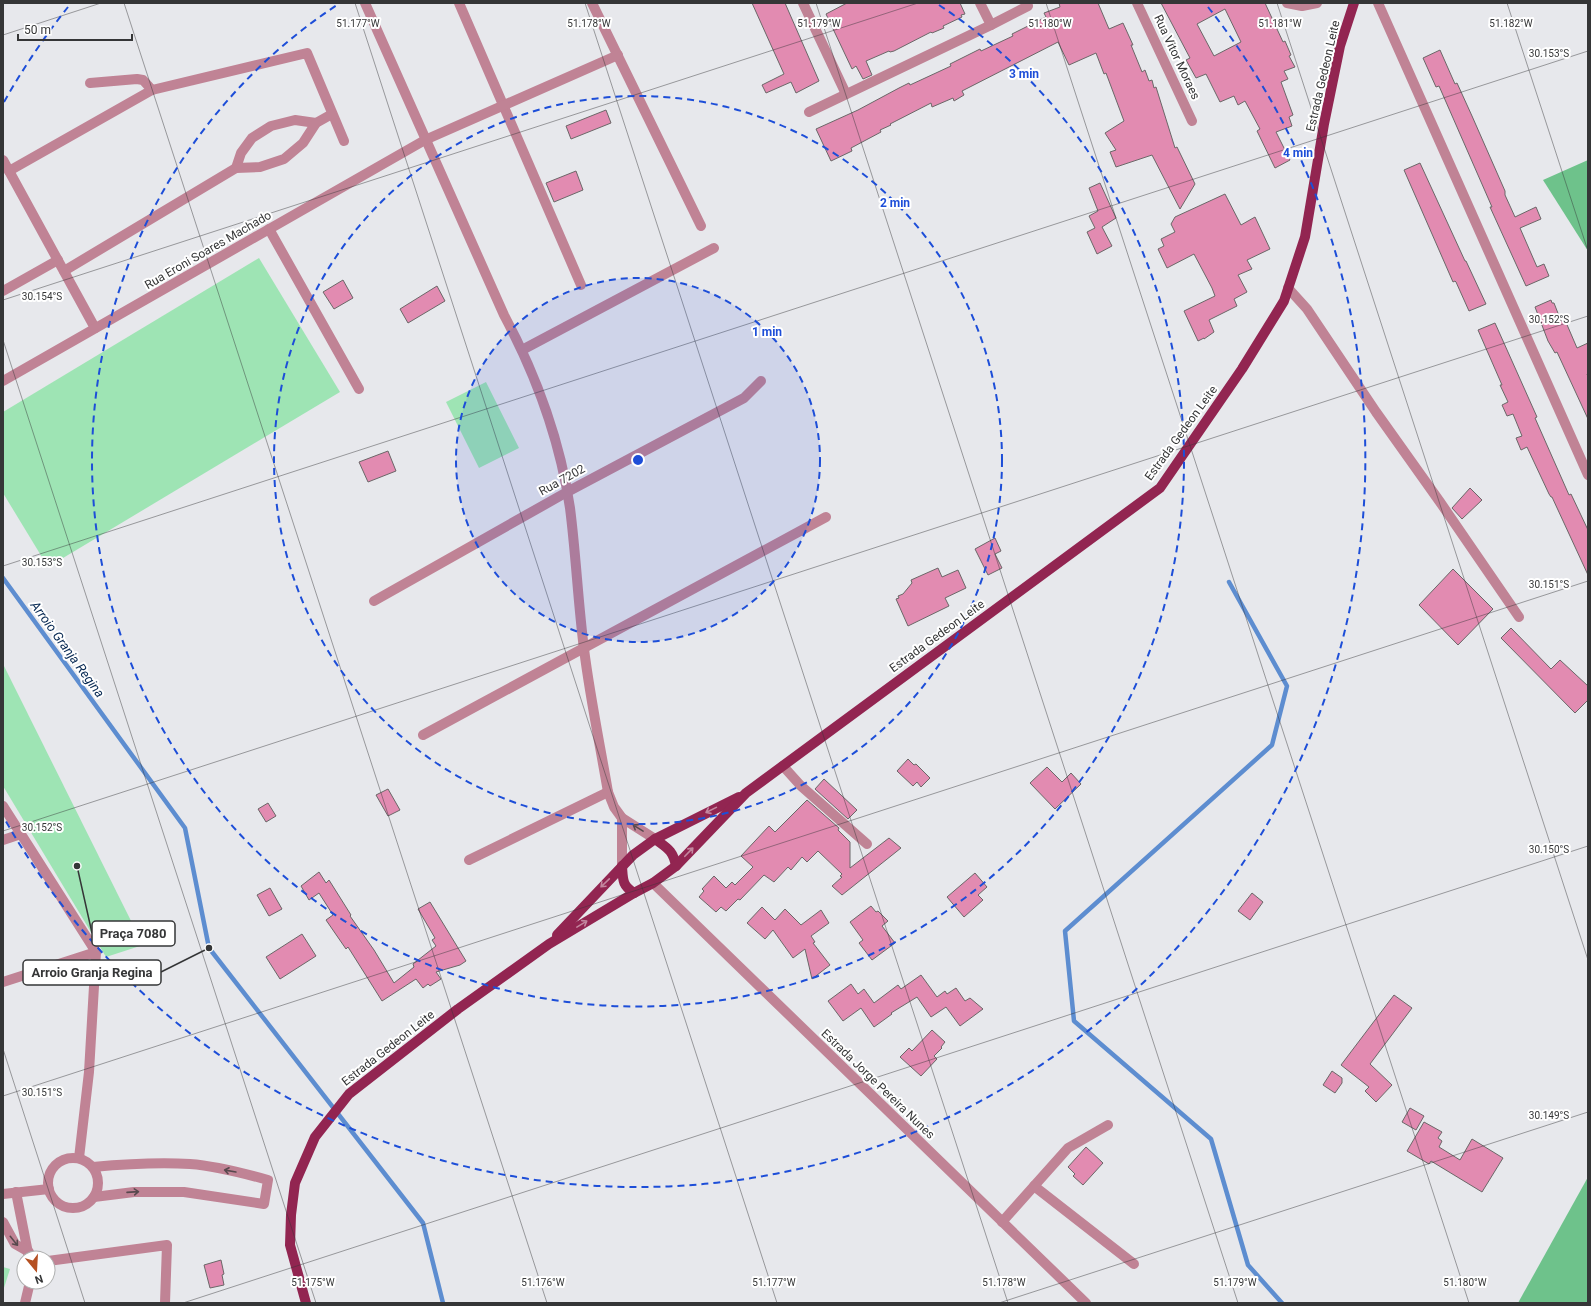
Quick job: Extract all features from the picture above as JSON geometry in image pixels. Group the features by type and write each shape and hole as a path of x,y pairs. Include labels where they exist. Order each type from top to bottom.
{"main road":[{"name":"Estrada Gedeon Leite","path":"548,944 633,855 655,839 746,793 1160,488 1242,368 1284,301 1305,237 1324,124 1339,54 1354,3"},
{"name":"Estrada Gedeon Leite","path":"306,1303 290,1245 291,1215 295,1183 315,1137 349,1094 458,1009 548,944 653,883 676,866 746,793"},
{"path":"655,839 670,850 676,866"},
{"path":"622,866 623,879 626,888 634,893"}],"street":[{"path":"364,3 504,315 533,372 554,431 570,508 584,648 608,792 614,807 622,818 655,839"},
{"path":"459,3 581,285"},
{"path":"592,3 701,226"},
{"path":"803,3 846,94"},
{"path":"980,3 991,25"},
{"name":"Rua Vitor Moraes","path":"1137,3 1192,121"},
{"path":"1287,3 1302,6 1317,3"},
{"path":"1378,3 1588,475"},
{"path":"810,112 1028,6"},
{"path":"9,171 152,90 307,53 344,141"},
{"name":"Rua Eroni Soares Machado","path":"3,381 425,140 618,55"},
{"path":"90,83 137,79 143,80 152,90"},
{"path":"64,271 236,168 260,167 284,159 303,144 316,123 332,114"},
{"path":"236,168 241,153 252,138 271,126 295,120 316,123"},
{"path":"3,160 95,328"},
{"path":"269,229 359,389"},
{"path":"522,350 714,248"},
{"path":"3,291 58,260"},
{"path":"1288,288 1307,309 1376,412 1519,617"},
{"name":"Rua 7202","path":"374,601 567,492 744,398 761,381"},
{"path":"423,735 826,517"},
{"path":"783,766 801,786 867,844"},
{"path":"469,860 608,792"},
{"path":"3,806 96,952 89,1072 79,1158"},
{"path":"622,818 622,866"},
{"path":"3,840 21,834"},
{"name":"Estrada Jorge Pereira Nunes","path":"653,883 1086,1303"},
{"path":"3,982 96,952"},
{"path":"1002,1222 1068,1148 1108,1125"},
{"path":"72,1158 79,1158 93,1167 99,1182 98,1190 88,1203 73,1208 58,1202 52,1196 49,1189 50,1174 58,1162 72,1158"},
{"path":"93,1167 139,1163 192,1164 244,1173 268,1180 264,1204 184,1192 134,1192 94,1197"},
{"path":"1034,1186 1134,1264"},
{"path":"3,1194 49,1189"},
{"path":"16,1192 28,1250"},
{"path":"3,1222 15,1244 23,1250"},
{"path":"56,1260 166,1246 165,1303"},
{"path":"25,1303 28,1290"}],"green space":[{"path":"1588,160 1588,251 1543,180"},
{"path":"259,258 340,392 48,567 3,493 3,412"},
{"path":"486,382 519,448 479,468 446,402"},
{"path":"3,664 143,945 106,957 3,786"},
{"path":"1588,1177 1588,1303 1518,1303"},
{"path":"3,1267 10,1269 3,1291"}],"building":[{"path":"752,3 785,3 819,81 796,93 791,82 766,93 762,85 784,74"},
{"path":"847,3 960,3 965,14 943,26 944,28 932,33 931,32 894,51 889,51 866,61 872,75 863,79 856,66 852,69 826,14"},
{"path":"1059,3 1098,3 1109,29 1123,23 1133,45 1131,45 1142,72 1145,70 1149,81 1152,80 1154,88 1156,87 1175,148 1177,147 1195,184 1180,209 1152,155 1116,167 1110,152 1116,150 1105,133 1124,121 1106,73 1104,74 1096,53 1069,65 1058,42 962,91 964,95 954,101 953,98 932,107 931,103 890,124 891,125 880,130 881,132 851,148 852,151 831,161 816,129 858,110 909,83 910,85 951,66 950,64 980,49 981,51 1013,36 1012,34 1046,17 1044,13 1060,7"},
{"path":"1161,3 1265,3 1283,42 1285,41 1291,55 1289,56 1295,67 1284,71 1288,79 1281,82 1293,115 1289,117 1292,126 1276,132 1290,160 1275,168 1257,131 1260,129 1245,101 1238,105 1234,96 1220,102 1206,74 1196,78 1186,60 1190,58","holes":["1225,9 1241,42 1214,56 1197,24"]},
{"path":"1440,50 1455,84 1457,83 1472,116 1515,217 1536,207 1541,219 1520,228 1537,267 1544,264 1549,276 1526,286 1490,207 1492,207 1439,86 1436,87 1423,58"},
{"path":"606,110 611,123 571,139 566,126"},
{"path":"1420,163 1486,304 1469,311 1456,282 1453,282 1404,170"},
{"path":"576,171 583,190 554,202 546,183"},
{"path":"1100,183 1116,218 1102,227 1112,246 1097,254 1087,232 1095,228 1089,216 1098,211 1089,188"},
{"path":"1225,194 1241,225 1255,217 1270,249 1247,260 1252,269 1238,275 1247,292 1234,299 1237,306 1209,320 1214,332 1198,341 1184,311 1215,296 1212,288 1194,254 1167,268 1158,249 1164,246 1161,239 1175,232 1171,224 1175,217"},
{"path":"343,280 353,298 334,309 323,292"},
{"path":"437,286 445,301 408,323 400,309"},
{"path":"1551,300 1552,303 1554,303 1561,321 1565,320 1577,348 1588,343 1588,419 1557,352 1555,353 1548,341 1535,307"},
{"path":"1495,323 1537,417 1535,418 1569,495 1571,494 1588,530 1588,575 1527,447 1521,450 1516,438 1522,436 1513,414 1507,416 1502,405 1508,402 1478,330"},
{"path":"388,451 396,471 368,482 359,462"},
{"path":"1470,488 1482,500 1462,519 1452,508"},
{"path":"995,538 1001,551 995,554 1002,568 988,575 975,549"},
{"path":"938,568 942,577 958,570 966,588 945,598 949,606 908,626 896,599 899,598 898,596 903,594 912,583 911,580"},
{"path":"1453,569 1493,609 1458,645 1419,605"},
{"path":"1511,628 1551,669 1560,660 1588,686 1588,700 1575,713 1501,638"},
{"path":"908,759 914,765 916,764 930,778 921,787 917,782 913,786 897,771"},
{"path":"1047,767 1062,782 1071,773 1081,784 1055,809 1030,783"},
{"path":"824,779 857,810 848,819 815,789"},
{"path":"388,789 400,810 388,816 376,795"},
{"path":"807,800 839,828 838,830 850,842 850,868 889,838 901,848 842,895 832,886 842,877 840,876 842,874 818,851 807,862 802,857 791,870 788,867 774,882 764,875 740,900 738,899 726,911 721,907 716,912 699,897 704,891 702,889 714,876 726,888 732,882 735,885 753,867 741,856 769,826 775,832"},
{"path":"268,803 276,816 266,822 258,809"},
{"path":"319,872 326,883 329,880 351,915 350,916 374,950 394,983 414,967 413,964 436,946 432,940 435,938 418,909 430,902 466,961 460,965 436,972 441,979 430,986 428,984 423,988 416,979 382,1001 348,947 346,949 326,920 333,915 319,893 309,900 301,886"},
{"path":"975,873 987,887 978,895 983,900 964,917 947,897"},
{"path":"270,888 282,909 269,916 257,895"},
{"path":"1252,893 1263,902 1250,920 1238,911"},
{"path":"871,906 888,921 882,926 895,943 872,960 859,943 863,940 850,922"},
{"path":"762,907 775,920 785,909 801,925 821,910 829,923 811,936 815,942 813,943 830,965 812,979 805,949 793,958 773,930 765,939 747,923"},
{"path":"302,934 316,956 280,979 266,957"},
{"path":"921,975 937,997 945,991 947,994 956,988 965,1001 970,998 983,1009 960,1026 946,1007 931,1017 917,997 891,1013 892,1014 874,1027 861,1008 843,1021 828,1001 851,984 858,994 864,989 874,1003 898,985 901,989"},
{"path":"1394,995 1412,1008 1370,1064 1392,1085 1376,1102 1365,1091 1369,1087 1341,1065"},
{"path":"932,1030 945,1042 941,1047 942,1048 934,1056 937,1059 921,1076 900,1057 909,1048 912,1051"},
{"path":"1332,1071 1342,1078 1342,1083 1335,1093 1323,1085"},
{"path":"1410,1108 1424,1116 1416,1130 1402,1122"},
{"path":"1424,1122 1442,1132 1438,1138 1442,1141 1439,1147 1460,1160 1472,1139 1503,1158 1482,1192 1431,1161 1429,1164 1407,1151"},
{"path":"1086,1147 1103,1163 1083,1185 1073,1176 1075,1174 1068,1167"},
{"path":"221,1260 224,1274 222,1275 224,1285 210,1288 204,1265"}],"waterway":[{"name":"Arroio Granja Regina","path":"3,578 185,828 209,948 423,1223 443,1303"},
{"path":"1229,582 1287,686 1272,745 1065,931 1074,1021 1211,1139 1248,1265 1282,1303"}],"place":[{"name":"Praça 7080","path":"77,866"},
{"name":"Arroio Granja Regina","path":"209,948"}]}
